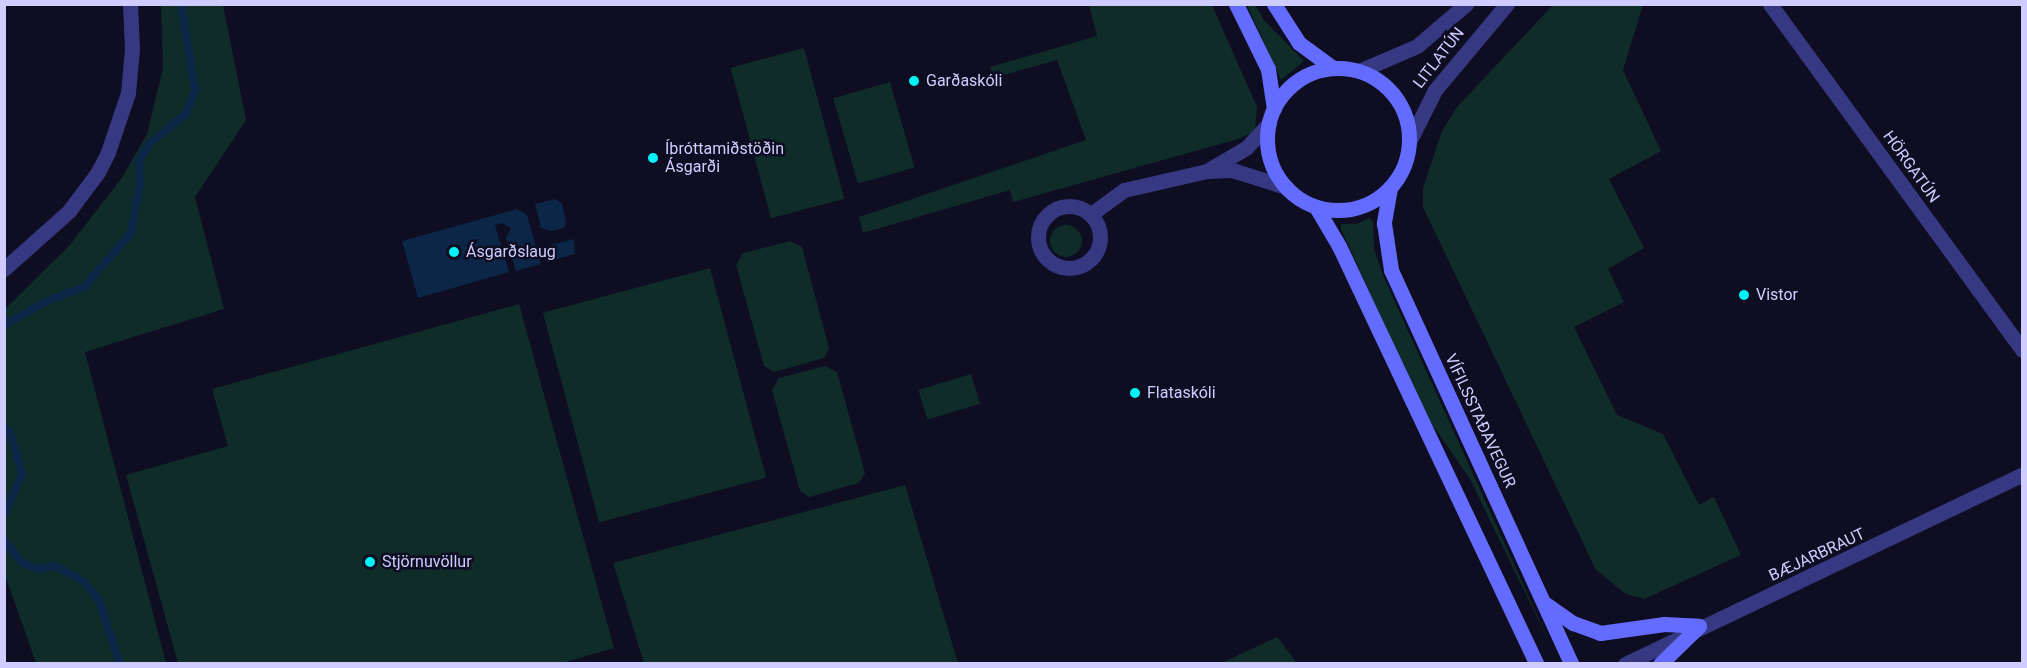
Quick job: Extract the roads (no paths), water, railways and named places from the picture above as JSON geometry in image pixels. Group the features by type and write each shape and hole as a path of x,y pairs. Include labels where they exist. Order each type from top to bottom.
{"main road":[{"path":"1236,4 1268,69 1272,116 1270,157 1286,187 1316,207 1336,210 1356,208 1390,188"},
{"path":"1274,4 1299,43 1333,68"},
{"path":"1272,116 1298,81 1333,68 1359,71 1379,81 1396,97 1406,117 1410,140"},
{"name":"VÍFILSSTAÐAVEGUR","path":"1410,140 1407,157 1390,188 1384,223 1391,270 1547,605 1571,663"},
{"path":"1316,207 1339,246 1538,663"},
{"path":"1547,605 1573,623 1600,633 1664,624 1699,626"},
{"path":"1660,663 1699,626"}],"street":[{"path":"4,269 69,211 98,172 108,152 128,93 132,49 130,4"},
{"name":"LITLATÚN","path":"1359,71 1417,46 1466,4"},
{"name":"LITLATÚN","path":"1410,140 1435,90 1507,4"},
{"name":"HÖRGATÚN","path":"1770,4 2022,350"},
{"path":"1207,171 1246,148 1272,116"},
{"path":"1090,214 1134,187 1207,171 1232,170 1286,187"},
{"path":"1067,206 1090,214 1100,231 1097,250 1092,258 1075,267 1051,262 1038,240 1045,217 1067,206"},
{"name":"BÆJARBRAUT","path":"1625,663 1699,626 1775,595 2022,475"}],"water":[{"path":"554,199 562,203 566,222 564,228 551,231 541,228 535,204"},
{"name":"Ásgarðslaug","path":"517,209 527,215 541,264 516,271 506,238 511,228 502,223 495,225 509,272 418,298 402,241"},
{"path":"574,239 575,254 549,261 546,246"}],"waterway":[{"path":"4,325 45,302 84,287 131,233 140,184 139,161 150,143 186,114 195,90 181,4"},
{"path":"4,427 10,432 22,474 4,515"},
{"path":"4,539 21,562 38,569 55,566 83,581 99,600 120,664"}],"place":[{"name":"Garðaskóli","path":"914,81"},
{"name":"Íþróttamiðstöðin Ásgarði","path":"653,158"},
{"name":"Ásgarðslaug","path":"454,252"},
{"name":"Vistor","path":"1744,295"},
{"name":"Flataskóli","path":"1135,393"},
{"name":"Stjörnuvöllur","path":"370,562"}]}
